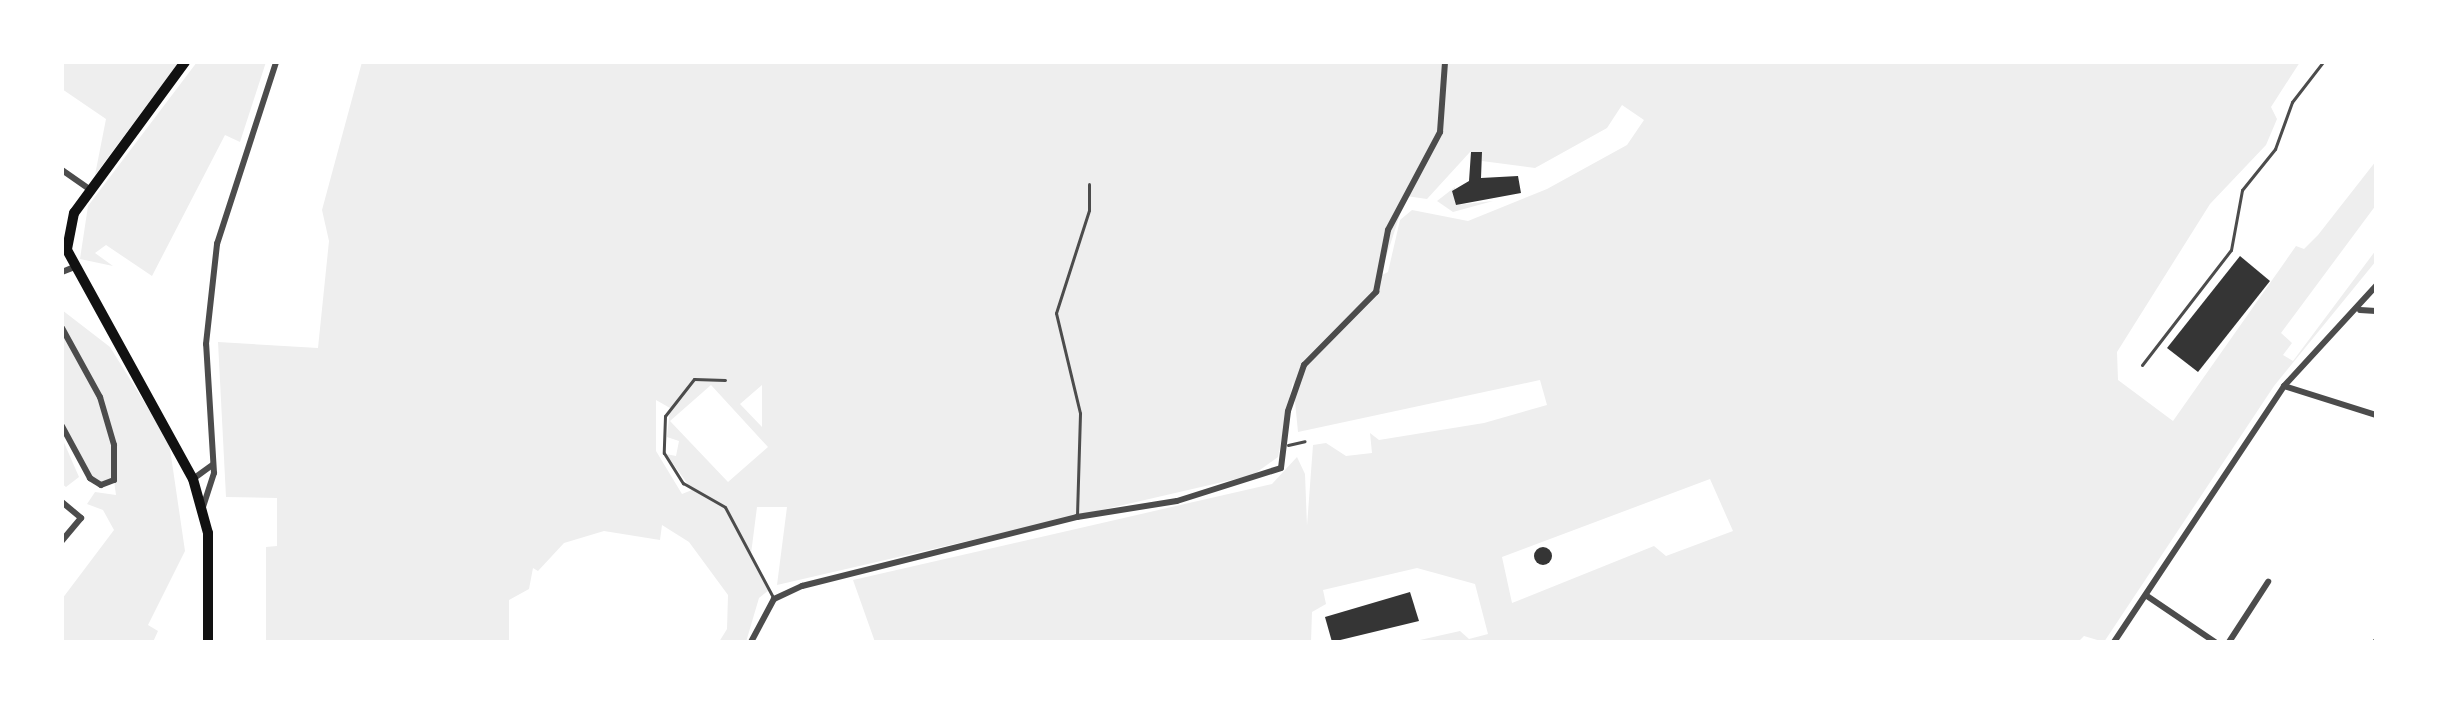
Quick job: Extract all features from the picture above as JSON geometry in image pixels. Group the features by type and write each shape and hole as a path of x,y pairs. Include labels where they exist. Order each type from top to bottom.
{"main road":[{"path":"185,62 91,190 68,231 67,270 194,483 202,510 208,642"}],"street":[{"path":"202,510 212,483 206,344 217,244 276,62"},
{"path":"751,642 774,599 802,586 1077,517 1271,476 1288,445 1288,411 1304,365 1376,292 1388,230 1440,132 1445,62"},
{"path":"62,170 91,190"},
{"path":"2114,642 2284,386 2360,310 2376,286"},
{"path":"2360,310 2376,311"},
{"path":"62,328 100,397 114,480 101,485 90,478 62,426"},
{"path":"2284,386 2376,415"},
{"path":"194,483 213,462"},
{"path":"194,483 212,483"},
{"path":"62,502 81,518 62,541"},
{"path":"2229,642 2268,582"},
{"path":"2147,596 2215,642"}],"lane":[{"path":"2142,365 2231,250 2242,190 2275,149 2292,102 2323,62"},
{"path":"1077,517 1080,413 1056,313 1089,210 1089,184"},
{"path":"725,380 694,379 665,416 664,453 683,483 725,507 774,599"},
{"path":"1288,445 1305,441"}],"shaded area":[{"path":"62,62 179,62 95,175 106,119 62,89"},
{"path":"197,62 266,62 240,142 225,135 152,276 106,245 95,253 113,266 80,259 88,206"},
{"path":"362,62 2300,62 2271,107 2277,119 2266,145 2210,204 2117,352 2118,380 2173,421 2296,246 2304,249 2318,235 2376,161 2376,205 2281,333 2292,343 2283,355 2293,361 2376,250 2376,261 2274,386 2104,642 2084,636 2078,642 1411,642 1460,631 1469,639 1488,634 1475,584 1417,568 1323,590 1326,604 1312,612 1311,642 875,642 853,580 1272,484 1297,457 1305,474 1307,526 1313,445 1326,443 1346,456 1372,453 1370,433 1379,440 1484,423 1547,405 1540,380 1298,432 1293,381 1278,457 1253,475 777,585 787,507 757,507 751,554 769,590 759,598 746,642 719,642 727,629 728,595 689,542 662,525 660,540 604,531 564,543 538,571 533,568 529,589 509,600 509,642 242,642 266,641 266,547 277,546 277,498 226,497 218,342 318,348 329,241 322,210","holes":["1622,105 1644,120 1627,145 1547,189 1468,221 1412,210 1400,220 1388,272 1380,276 1406,196 1427,199 1470,152 1482,153 1482,161 1535,168 1607,128","711,385 768,447 728,482 670,421","762,385 762,427 740,404","656,400 670,408 667,437 679,441 676,456 666,454 692,490 682,494 656,451","1710,479 1733,531 1666,556 1654,546 1512,603 1502,557"]},
{"path":"1455,187 1456,205 1493,201 1453,212 1437,201"},
{"path":"62,310 110,347 169,442 185,551 148,625 158,631 153,642 62,642 62,599 114,530 103,510 87,504 95,492 116,495 114,481 95,483 62,426"},
{"path":"62,438 79,477 66,487 62,484"}],"building":[{"path":"1471,152 1482,152 1481,178 1518,176 1521,193 1456,205 1452,191 1469,181"},
{"path":"2240,256 2270,281 2198,372 2167,348"},
{"path":"1543,547 1552,556 1543,565 1534,556"},
{"path":"1410,592 1419,621 1332,642 1325,617"}]}
